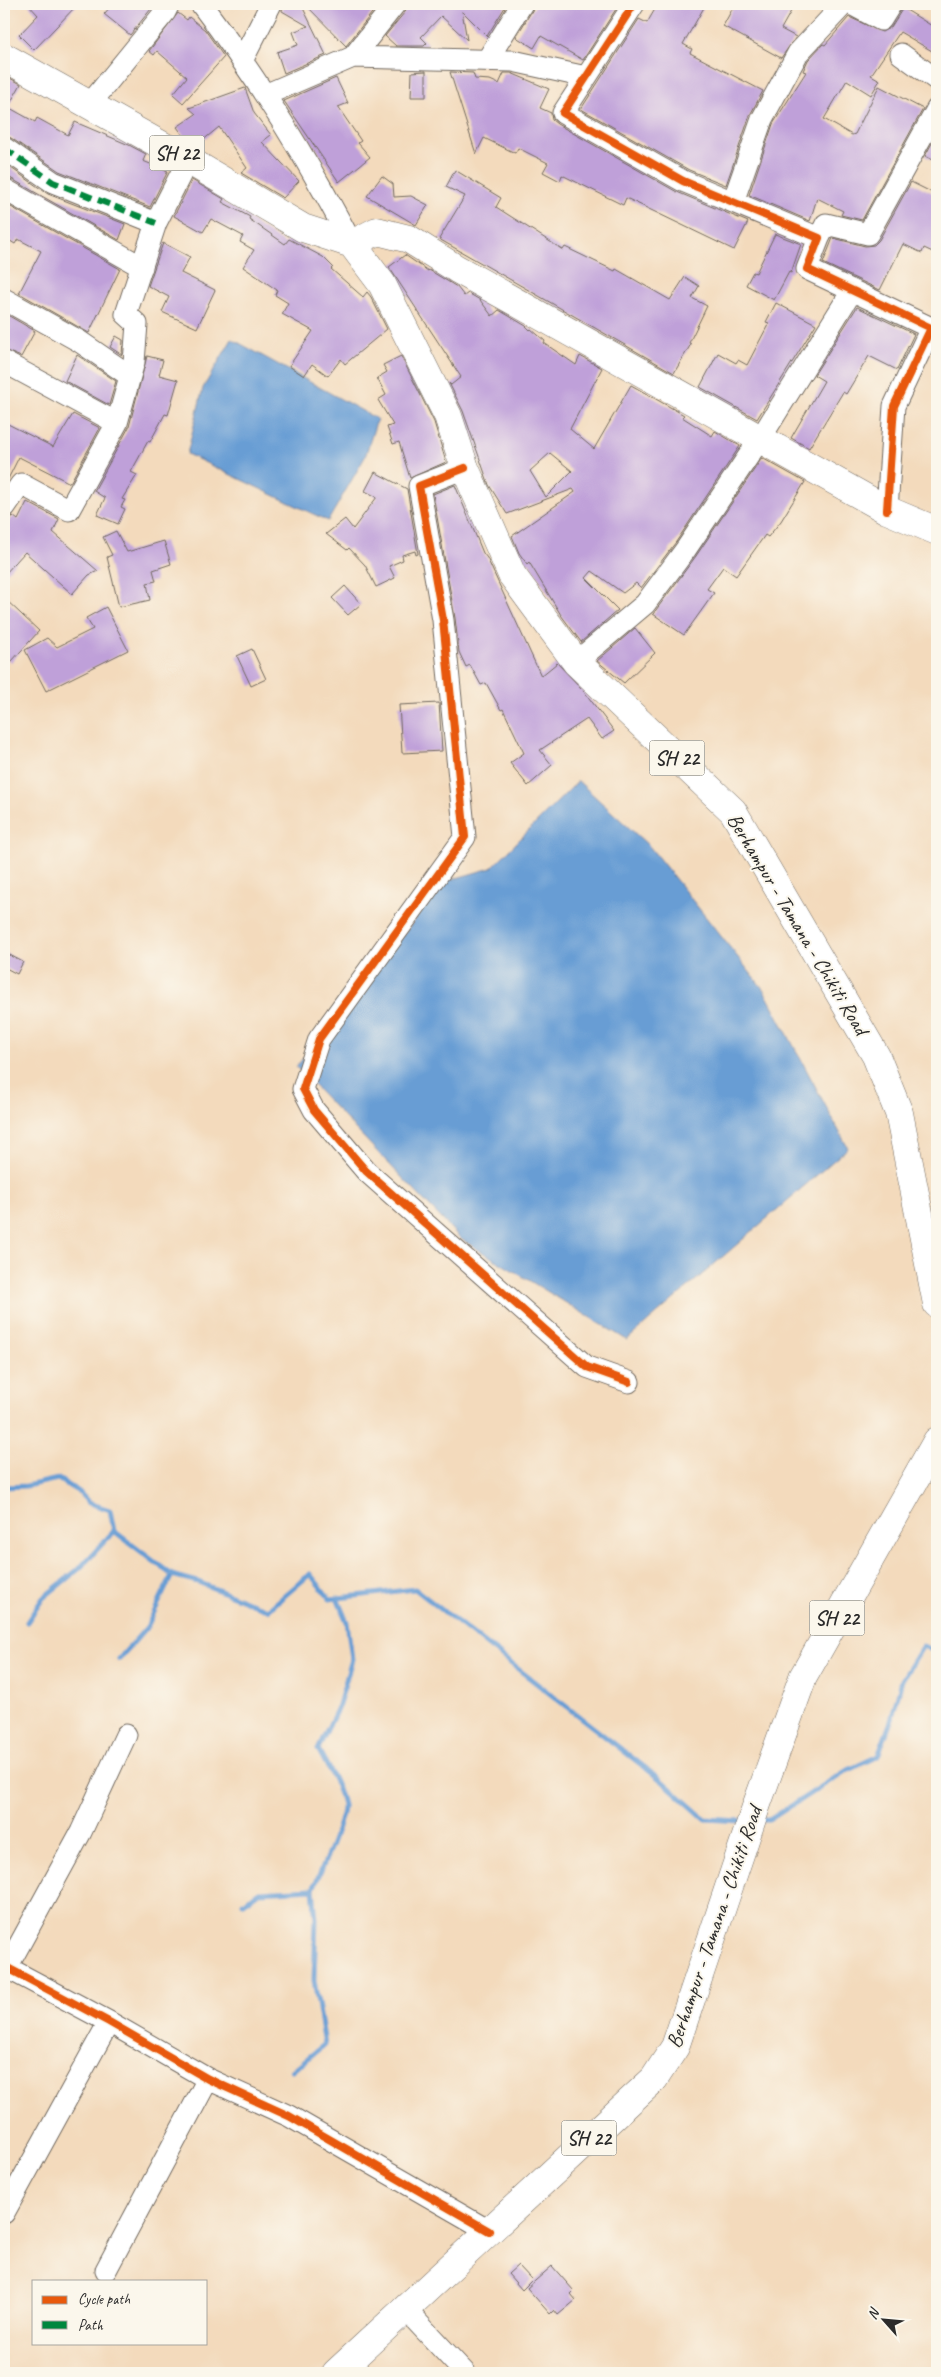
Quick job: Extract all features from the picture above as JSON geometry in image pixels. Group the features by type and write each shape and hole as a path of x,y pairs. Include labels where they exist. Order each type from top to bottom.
{"main road":[{"name":"SH 22","path":"4,57 188,160 303,228 352,244"},
{"path":"352,244 377,231 409,239 457,269 887,510 937,531"},
{"name":"Berhampur - Tamana - Chikiti Road","path":"352,244 386,293 448,416 465,468 512,575 576,662 733,811 876,1056 899,1113 937,1304"},
{"name":"Berhampur - Tamana - Chikiti Road","path":"336,2373 654,2079 675,2047 757,1804 803,1677 937,1441"}],"street":[{"path":"90,104 165,12 169,4"},
{"path":"201,4 242,59 265,95 324,190 352,244"},
{"path":"242,59 271,4"},
{"path":"353,57 395,4"},
{"path":"634,4 563,113 684,181 818,238"},
{"path":"733,202 762,119 798,53 844,4"},
{"path":"851,4 881,20 892,4"},
{"path":"487,60 519,5"},
{"path":"901,54 937,80"},
{"path":"265,95 353,57 513,61 586,77"},
{"path":"887,510 894,406 934,324 852,291 807,269 818,238 826,224 868,234 937,109"},
{"path":"4,148 53,182 156,223"},
{"path":"4,508 21,484 69,510 118,423 134,362 137,324 126,314 156,223 188,160"},
{"path":"4,188 142,267"},
{"path":"576,662 645,604 686,548 760,439 852,291"},
{"path":"4,299 79,341 130,376"},
{"path":"4,362 118,423"},
{"path":"465,468 419,486 443,620 465,837 319,1039 304,1089 314,1110 366,1171 587,1367 629,1382"},
{"path":"126,1734 81,1832 5,1969 109,2022 208,2079 289,2116 489,2231"},
{"path":"4,2213 109,2022"},
{"path":"106,2270 208,2079"},
{"path":"405,2309 465,2373"}],"water":[{"path":"232,339 377,419 365,457 328,521 187,454 203,388"},
{"path":"578,781 649,846 764,990 848,1148 627,1340 461,1239 296,1067 446,881 491,868"}],"building":[{"path":"28,4 78,4 34,50 19,35 38,15"},
{"path":"113,4 155,4 130,35 104,14"},
{"path":"283,4 301,4 326,55 284,73 277,52 298,45 293,32 308,26 282,11"},
{"path":"305,4 379,4 346,46"},
{"path":"407,4 507,4 487,36 462,11 467,40 441,16 421,37 427,43 424,46 396,46 385,36 405,12"},
{"path":"536,4 613,4 618,6 583,60 541,36 534,48 516,37"},
{"path":"658,4 706,4 683,44 692,49 690,53 763,91 750,115 726,185 689,170 581,109 639,19 647,23"},
{"path":"735,4 795,4 781,29 796,37 781,58 723,26"},
{"path":"903,8 937,29 937,54 900,32 871,75 880,80 871,95 847,80 824,119 852,135 855,134 879,86 923,109 862,220 841,215 843,211 817,198 810,221 749,195 773,124 806,72 803,71 808,60 823,44 825,45 849,17 882,32 891,27"},
{"path":"178,13 187,20 189,17 205,30 224,57 183,103 173,94 187,77 157,51 154,55 149,51"},
{"path":"426,71 426,97 411,97 412,72"},
{"path":"450,72 473,73 475,79 490,80 499,84 504,73 511,73 549,89 540,108 551,113 552,120 557,124 677,192 748,222 734,250 626,198 623,205 562,175 560,181 543,172 548,163 518,148 515,153 484,138 476,154"},
{"path":"6,76 21,84 8,107 35,122 37,118 68,135 75,122 129,145 146,154 143,161 168,171 150,207 59,171 11,138 4,136 4,80"},
{"path":"336,78 348,103 338,107 361,141 358,143 370,157 339,182 284,101"},
{"path":"245,88 254,113 271,135 262,142 299,181 283,198 241,173 247,168 219,127 196,146 189,143 177,127 196,114 189,108"},
{"path":"937,134 937,162 925,156"},
{"path":"4,163 48,194 125,224 119,240 10,178 4,177"},
{"path":"455,170 501,198 496,207 563,250 565,247 615,271 616,269 670,300 685,277 699,286 692,298 707,306 689,343 691,344 674,373 439,239 465,196 446,187"},
{"path":"382,176 393,184 394,197 411,196 428,205 416,225 367,196"},
{"path":"192,180 224,199 222,202 250,217 249,219 285,244 289,239 323,257 333,267 331,269 363,297 367,292 387,329 345,364 341,359 328,376 312,364 304,376 289,366 313,331 282,314 288,303 275,295 277,290 243,267 254,250 240,242 243,236 211,219 203,232 174,216"},
{"path":"911,182 937,195 937,254 924,248 922,253 903,244 880,290 823,263 833,238 865,246 874,245 879,240"},
{"path":"4,203 120,269 89,333 19,293 41,251 18,239 15,244 4,237"},
{"path":"775,234 801,244 791,273 789,272 774,300 746,285 753,272 756,273"},
{"path":"163,243 190,257 181,273 215,290 197,328 162,312 169,297 148,286"},
{"path":"405,255 428,271 457,287 464,296 468,293 480,300 492,316 499,310 531,329 545,341 544,343 576,365 580,356 602,368 570,429 594,449 631,385 684,415 682,417 712,436 715,431 740,446 676,542 641,588 636,583 623,593 592,571 586,578 618,610 581,642 561,615 529,562 527,564 519,553 512,536 575,492 573,489 507,514 489,485 463,411 449,383 451,385 461,377 389,267","holes":["550,453 572,471 546,497 530,471"]},
{"path":"776,303 816,324 757,419 700,387 718,353 736,363 738,360 747,365 769,323 766,322"},
{"path":"857,307 914,334 897,370 869,356 846,394 843,392 809,448 791,438 824,381 814,375"},
{"path":"4,313 35,331 21,357 4,350"},
{"path":"116,336 123,340 122,355 110,347"},
{"path":"77,355 116,381 109,405 65,381"},
{"path":"147,356 163,360 159,375 178,380 168,415 165,414 131,472 137,475 122,499 125,500 121,507 125,509 118,524 97,515 105,498 94,491 129,427"},
{"path":"401,356 434,422 446,462 410,478 399,442 393,444 387,427 393,425 378,400 386,395 377,378 387,372 383,365"},
{"path":"73,414 100,428 70,483 19,457 4,487 4,422 53,447"},
{"path":"762,458 805,482 781,521 768,537 765,535 736,576 723,567 707,589 714,593 684,635 653,614 696,556"},
{"path":"375,472 407,489 418,554 416,555 415,551 402,555 403,560 389,566 395,578 376,587 365,565 349,548 347,550 326,534 345,519 353,529 377,497 365,491"},
{"path":"455,485 483,553 541,676 557,663 583,690 614,731 602,739 587,719 540,750 552,765 528,786 510,763 524,753 503,709 501,710 486,683 481,685 470,665 466,667 459,652 455,618 433,494"},
{"path":"27,502 59,519 53,532 98,571 89,575 72,594 25,552 4,575 4,526 13,516 18,520"},
{"path":"116,531 127,552 164,541 171,564 153,570 156,581 147,583 150,600 119,607 107,557 112,555 103,537"},
{"path":"345,586 361,604 348,615 332,598"},
{"path":"4,598 39,631 11,662 4,655"},
{"path":"106,607 128,650 46,691 25,650 47,638 57,647 93,629 86,618"},
{"path":"635,628 655,653 624,683 597,661"},
{"path":"252,649 266,679 251,686 237,656"},
{"path":"439,703 442,751 402,753 399,705"},
{"path":"4,952 23,962 17,974 4,967"},
{"path":"518,2265 532,2280 522,2290 508,2274"},
{"path":"552,2266 574,2291 571,2294 576,2300 558,2315 554,2310 550,2314 527,2288"}],"waterway":[{"path":"4,1487 26,1486 58,1479 79,1492 89,1503 110,1510 114,1531 172,1575 198,1582 268,1610 310,1574 330,1599 415,1589 661,1780 705,1819 742,1821"},
{"path":"27,1622 43,1598 80,1568 114,1531"},
{"path":"119,1659 147,1627 172,1575"},
{"path":"243,1903 259,1892 313,1889 340,1822 343,1805 339,1791 318,1749 339,1705 352,1659 347,1622 337,1598"},
{"path":"760,1820 769,1820 844,1772 878,1756 891,1721 902,1680 923,1646 937,1652"},
{"path":"292,2071 325,2044 314,1980 316,1919 313,1889"}],"marked path":[{"path":"4,148 53,182 156,223"}],"cycle path":[{"path":"634,4 563,113 683,181 819,238 807,269 931,328 894,406 887,510"},
{"path":"465,468 419,486 443,620 465,837 319,1039 303,1089 314,1110 366,1171 587,1367 629,1382"},
{"path":"4,1966 109,2022 208,2079 289,2116 489,2231"}]}
